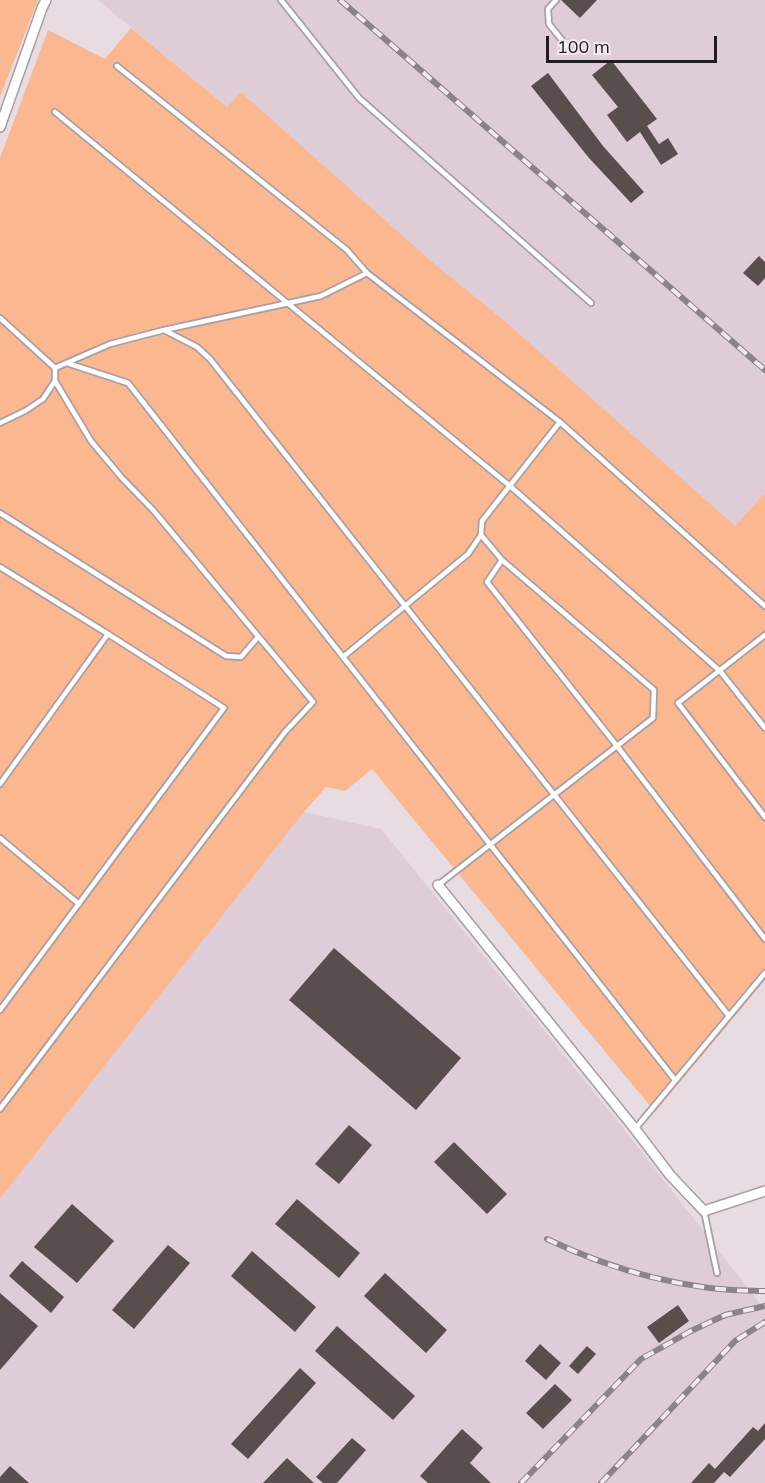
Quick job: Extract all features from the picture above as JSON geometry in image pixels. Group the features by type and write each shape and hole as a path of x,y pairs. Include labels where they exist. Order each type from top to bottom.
{"street":[{"path":"0,127 46,0"},
{"path":"438,885 670,1175 704,1211 765,1191"}],"lane":[{"path":"281,0 360,98 591,303"},
{"path":"556,0 548,9 549,24 569,49"},
{"path":"117,66 347,250 368,273 560,422 765,606"},
{"path":"55,111 510,486 720,671 765,728"},
{"path":"55,368 110,344 321,296 368,273"},
{"path":"0,318 55,368 55,381 91,441 153,510 313,702 285,732 0,1109"},
{"path":"164,330 197,347 210,359 729,1016"},
{"path":"67,363 128,383 675,1080"},
{"path":"0,423 43,399 55,381"},
{"path":"343,657 468,554 481,535 482,521 560,422"},
{"path":"0,513 226,656 241,657 258,637"},
{"path":"438,885 653,718 654,690 502,560 481,535"},
{"path":"502,560 487,582 617,746 765,939"},
{"path":"0,567 224,708 0,1010"},
{"path":"0,784 108,634"},
{"path":"765,635 678,703 765,817"},
{"path":"0,838 79,904"},
{"path":"635,1129 765,973"},
{"path":"704,1211 717,1273"}],"shaded area":[{"path":"0,0 38,0 0,97"},
{"path":"98,0 765,0 765,493 735,526 506,322 431,261 241,92 227,107"},
{"path":"131,28 227,107 241,92 431,261 506,322 735,526 765,493 765,980 655,1112 372,769 345,791 326,787 304,812 0,1199 0,158 48,30 105,59"},
{"path":"304,812 381,829 631,1138 765,1310 765,1483 0,1483 0,1199"}],"building":[{"path":"561,0 597,0 580,18"},
{"path":"611,60 657,119 647,126 659,144 668,138 678,154 661,165 640,132 627,142 607,115 618,107 592,75"},
{"path":"548,73 603,146 644,192 631,203 589,158 531,86"},
{"path":"759,256 765,262 765,278 758,286 743,273"},
{"path":"334,948 461,1058 416,1110 289,1000"},
{"path":"349,1125 372,1145 339,1184 315,1164"},
{"path":"454,1142 507,1194 487,1214 434,1162"},
{"path":"297,1199 360,1253 339,1278 275,1224"},
{"path":"72,1204 114,1241 77,1283 34,1247"},
{"path":"168,1245 190,1263 134,1329 112,1310"},
{"path":"252,1251 316,1307 295,1332 231,1276"},
{"path":"22,1261 64,1297 51,1313 9,1276"},
{"path":"385,1273 447,1330 426,1353 364,1296"},
{"path":"0,1293 38,1326 0,1370"},
{"path":"678,1305 689,1321 659,1343 647,1327"},
{"path":"337,1326 415,1396 393,1420 315,1351"},
{"path":"540,1344 561,1363 546,1380 525,1361"},
{"path":"587,1346 596,1354 578,1374 569,1366"},
{"path":"300,1368 316,1383 248,1459 231,1444"},
{"path":"555,1384 572,1400 543,1429 526,1413"},
{"path":"765,1423 765,1439 730,1477 724,1472 714,1483 691,1483 709,1463 715,1469 753,1427 758,1431"},
{"path":"462,1429 483,1448 470,1463 491,1483 428,1483 420,1476"},
{"path":"352,1438 366,1450 337,1483 323,1483 316,1477"},
{"path":"287,1458 314,1483 263,1483"},
{"path":"10,1466 29,1483 0,1483 0,1477"}],"railway":[{"path":"340,0 765,370"},
{"path":"547,1239 599,1261 653,1277 709,1288 765,1291"},
{"path":"521,1483 641,1359 725,1315 765,1306"},
{"path":"601,1483 735,1341 765,1322"}]}
